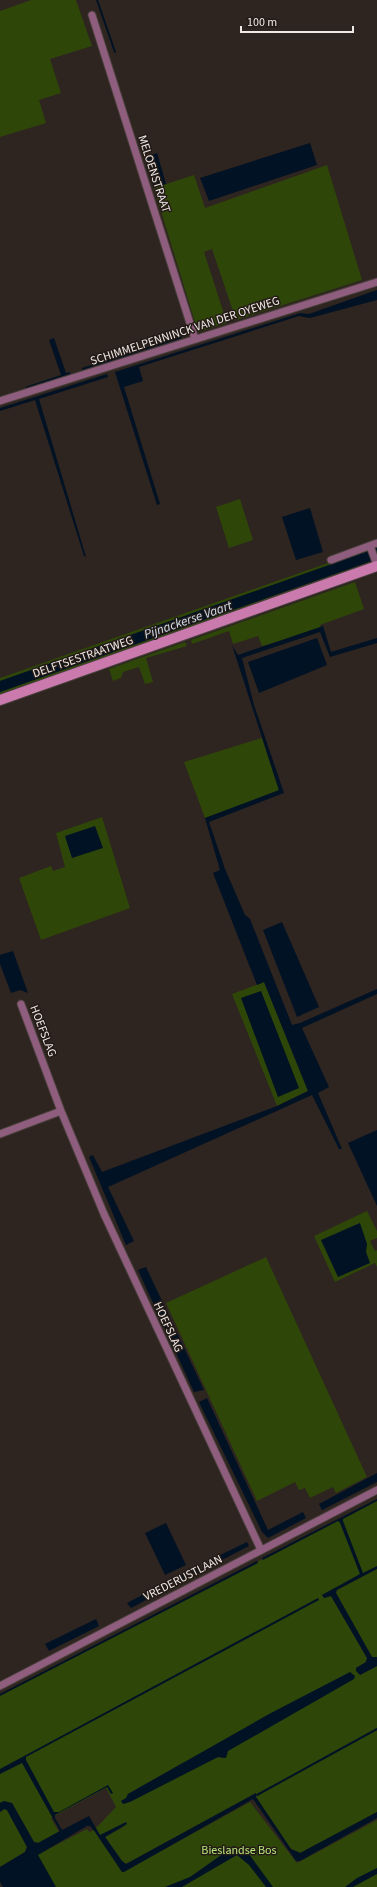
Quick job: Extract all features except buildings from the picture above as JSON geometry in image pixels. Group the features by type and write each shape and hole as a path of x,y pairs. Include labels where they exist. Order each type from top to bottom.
{"street":[{"name":"MELOENSTRAAT","path":"92,15 195,339"},
{"name":"SCHIMMELPENNINCK VAN DER OYEWEG","path":"0,401 377,282"},
{"name":"DELFTSESTRAATWEG","path":"0,700 377,564 373,546 331,560"},
{"name":"HOEFSLAG","path":"21,1004 61,1111 114,1236 261,1550"},
{"path":"0,1134 61,1111"},
{"name":"VREDERUSTLAAN","path":"0,1686 377,1490"}],"green space":[{"path":"31,0 76,0 92,46 50,59 61,93 39,100 46,123 0,137 0,11"},
{"path":"327,165 362,280 236,320 212,249 204,252 227,323 198,332 154,188 194,175 205,208"},
{"path":"240,499 253,540 229,548 216,507"},
{"path":"368,549 370,551 0,681 0,678"},
{"path":"373,561 374,562 0,695 0,692"},
{"path":"355,582 364,609 320,625 321,630 262,646 258,636 233,644 229,631 192,644 191,640"},
{"path":"185,642 187,646 146,658 153,682 145,684 139,667 123,672 121,678 113,681 109,669"},
{"path":"262,738 279,791 205,818 184,762"},
{"path":"102,817 130,908 41,940 19,878 51,866 53,871 65,867 56,833"},
{"path":"264,982 308,1091 277,1106 232,994"},
{"path":"367,1211 377,1231 377,1238 370,1241 375,1251 377,1250 377,1267 375,1263 335,1282 314,1236"},
{"path":"266,1257 367,1477 336,1493 333,1487 310,1498 305,1488 299,1490 295,1482 257,1501 166,1303"},
{"name":"Bieslandse Bos","path":"377,1500 377,1657 372,1657 336,1593 335,1588 322,1595 324,1598 331,1596 367,1658 366,1662 356,1668 360,1675 377,1666 377,1812 301,1853 291,1849 256,1797 256,1793 126,1864 122,1861 105,1837 127,1825 99,1838 123,1872 250,1802 297,1863 377,1820 377,1887 54,1887 37,1855 87,1829 89,1832 94,1830 116,1807 106,1788 51,1818 59,1832 38,1843 34,1842 12,1803 0,1803 0,1695","holes":["228,1751 225,1758 218,1757 126,1802 128,1794 183,1763"]},
{"path":"4,1809 7,1810 27,1847 25,1852 0,1867 0,1812"}],"water":[{"path":"310,143 317,165 209,201 200,178"},
{"path":"157,153 166,184 154,188 145,157"},
{"path":"377,290 377,300 310,318 299,316 139,367 143,381 124,387 160,504 157,505 115,372 300,313 309,314"},
{"path":"182,336 182,338 82,370 82,368"},
{"path":"54,338 66,373 70,372 70,374 26,388 25,387 61,375 49,340"},
{"path":"107,374 108,377 39,399 86,557 84,556 35,400 0,411 0,408"},
{"path":"310,508 323,552 296,560 282,517"},
{"name":"Pijnackerse Vaart","path":"377,548 377,559 0,692 0,681"},
{"path":"323,626 331,652 377,638 377,643 330,657 320,632 242,658 254,705 284,793 209,822 225,869 245,915 250,919 292,1025 300,1023 377,989 377,994 302,1028 329,1087 318,1093 342,1149 339,1149 312,1095 108,1187 134,1241 126,1245 89,1157 93,1155 102,1172 277,1106 308,1091 264,982 257,985 213,873 220,870 205,818 279,790 232,645 238,655"},
{"path":"317,638 327,665 259,693 248,662"},
{"path":"95,826 103,848 72,858 65,836"},
{"path":"282,922 319,1007 297,1017 263,930"},
{"path":"13,951 28,993 20,990 11,993 0,964 0,955"},
{"path":"261,991 299,1088 278,1097 241,998"},
{"path":"377,1130 377,1206 348,1143"},
{"path":"360,1223 367,1244 366,1252 370,1263 338,1277 321,1240"},
{"path":"146,1267 204,1390 194,1392 138,1270"},
{"path":"207,1398 268,1530 303,1512 306,1518 268,1538 262,1532 199,1402"},
{"path":"377,1473 377,1482 322,1510 319,1504"},
{"path":"377,1499 377,1501 343,1519 363,1573 377,1566 377,1569 337,1590 336,1593 372,1657 377,1657 377,1666 360,1675 356,1671 356,1668 366,1662 367,1658 331,1596 324,1598 322,1595 360,1574 340,1523 338,1521 263,1560 262,1558"},
{"path":"166,1523 186,1565 165,1575 145,1533"},
{"path":"247,1542 249,1546 214,1564 212,1559"},
{"path":"257,1561 258,1563 0,1696 0,1694"},
{"path":"196,1567 198,1568 199,1572 131,1608 127,1603"},
{"path":"318,1598 319,1600 26,1757 26,1760 54,1812 59,1812 108,1785 113,1793 111,1794 107,1787 55,1815 55,1818 62,1830 89,1816 100,1835 126,1822 127,1824 105,1837 122,1861 126,1864 256,1793 256,1797 291,1849 300,1853 377,1812 377,1818 300,1861 296,1861 253,1799 124,1872 122,1872 95,1832 90,1826 87,1826 38,1855 56,1887 3,1887 0,1882 0,1867 25,1852 27,1847 7,1810 4,1809 0,1812 0,1803 4,1801 12,1803 34,1842 38,1843 60,1831 22,1763 0,1774 0,1769"},
{"path":"96,1619 99,1626 49,1651 45,1644"},
{"path":"350,1672 355,1676 354,1679 228,1751 226,1758 218,1757 130,1802 123,1804 121,1801 126,1798 128,1794 269,1714"},
{"path":"234,1846 249,1854 273,1887 266,1887 249,1865 237,1855 182,1887 165,1887 190,1877"},
{"path":"377,1868 377,1874 353,1887 345,1887 357,1878"}],"waterway":[{"path":"97,0 115,52"},
{"path":"257,1795 377,1729"}]}
